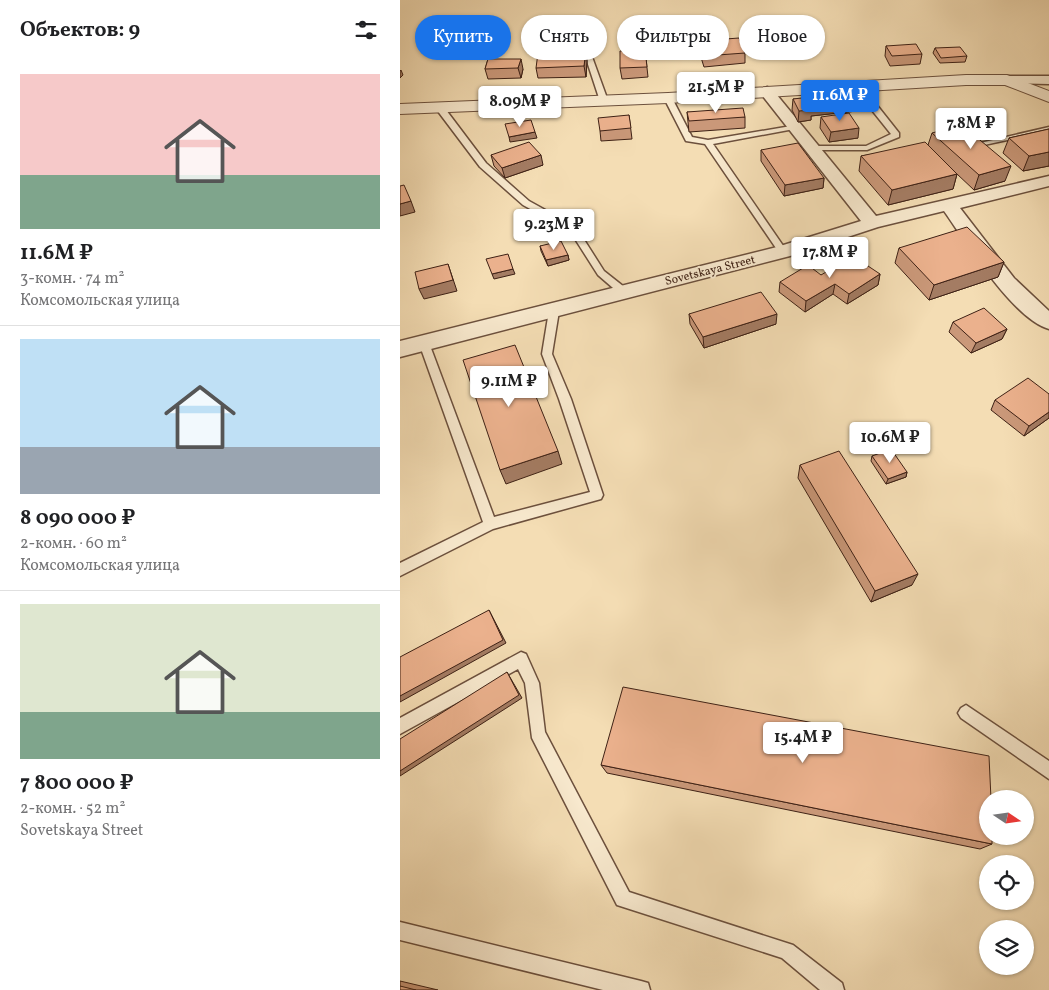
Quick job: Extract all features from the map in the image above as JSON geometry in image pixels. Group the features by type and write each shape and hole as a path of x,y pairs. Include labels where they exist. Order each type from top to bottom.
{"street":[{"path":"400,109 668,98 856,85 966,80 1049,80"},
{"path":"1007,80 1049,97"},
{"path":"766,92 872,223"},
{"name":"Sovetskaya Street","path":"400,349 783,252 872,223 1049,181"},
{"path":"949,205 994,268 1036,313 1049,322"}],"lane":[{"path":"590,60 604,101"},
{"path":"810,148 867,148 896,135 856,85"},
{"path":"668,98 689,139 708,142 794,127"},
{"path":"440,108 483,165 526,202 573,229 601,273 624,292"},
{"path":"984,143 1049,129"},
{"path":"708,142 783,252"},
{"path":"400,570 490,524 597,494 565,399 547,354 554,311"},
{"path":"424,343 490,524"},
{"path":"400,726 521,659 532,684 537,733 623,899 787,951 835,990"},
{"path":"966,713 1049,771"},
{"path":"400,931 640,990"}],"building":[{"path":"739,38 739,53 729,54 729,39"},
{"path":"916,44 922,54 892,56 886,46"},
{"path":"960,47 967,56 941,58 935,48"},
{"path":"521,59 518,68 485,69 488,60"},
{"path":"537,60 585,60 584,66 536,68"},
{"path":"620,60 646,60 647,67 620,68"},
{"path":"862,91 868,99 810,106 812,110 799,111 793,99"},
{"path":"743,108 745,117 689,121 687,112"},
{"path":"849,113 859,128 831,132 821,117"},
{"path":"629,115 631,128 600,131 598,118"},
{"path":"531,120 535,132 509,137 505,124"},
{"path":"962,125 1011,166 979,175 932,133"},
{"path":"1049,129 1049,152 1029,156 1009,138"},
{"path":"529,142 541,155 502,168 491,155"},
{"path":"925,142 957,174 892,190 861,156"},
{"path":"798,143 824,178 785,185 761,150"},
{"path":"404,185 411,201 400,204 400,186"},
{"path":"967,227 1004,262 934,285 899,248"},
{"path":"561,241 568,255 546,260 540,246"},
{"path":"508,254 513,269 492,274 486,259"},
{"path":"853,256 880,274 849,294 835,284 806,301 780,282 808,265 821,275"},
{"path":"448,264 453,280 419,289 415,272"},
{"path":"761,292 777,314 703,337 689,314"},
{"path":"984,308 1007,329 976,343 953,322"},
{"path":"515,345 558,451 500,470 463,360"},
{"path":"1028,378 1049,394 1049,412 1029,426 995,400"},
{"path":"891,449 907,472 888,479 872,456"},
{"path":"839,451 918,574 875,591 800,465"},
{"path":"489,610 503,640 400,696 400,657"},
{"path":"507,672 519,695 400,771 400,739"},
{"path":"623,687 989,756 991,790 979,790 979,841 601,765"},
{"path":"400,986 416,990 400,990"}]}
